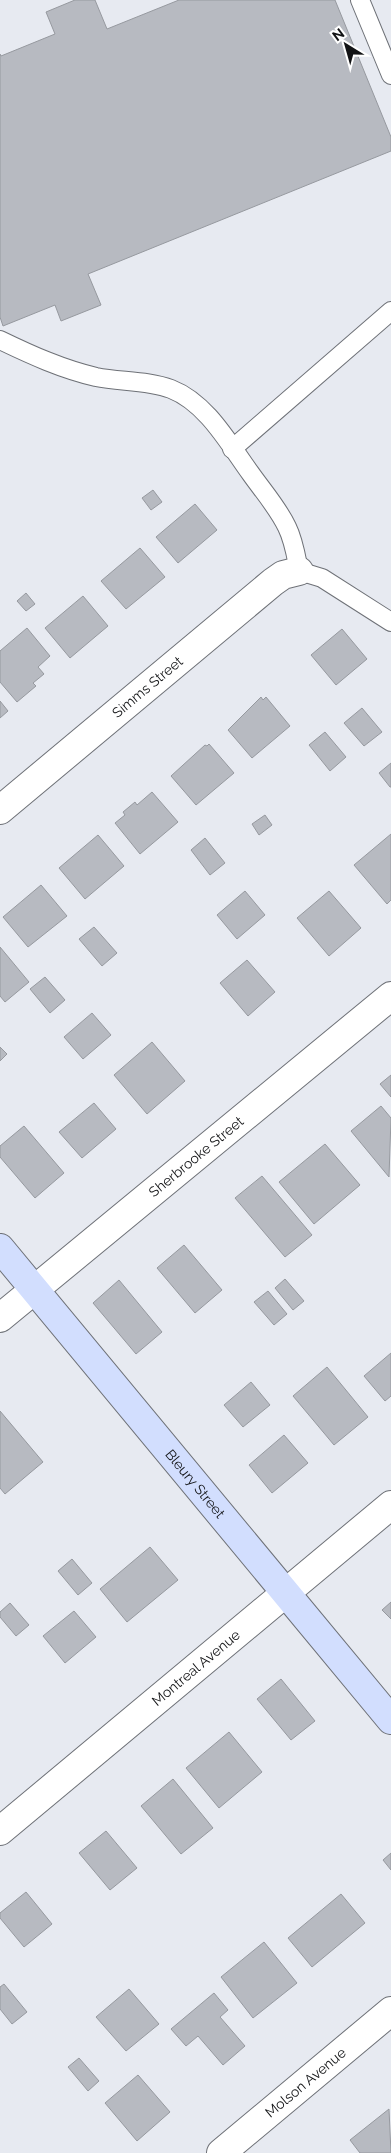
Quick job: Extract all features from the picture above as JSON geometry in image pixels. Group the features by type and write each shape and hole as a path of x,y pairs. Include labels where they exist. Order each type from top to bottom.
{"street":[{"name":"Simms Street","path":"0,810 273,582 283,575 299,571"},
{"name":"Sherbrooke Street","path":"0,1318 391,996"},
{"name":"Bleury Street","path":"0,1248 391,1720"},
{"name":"Montreal Avenue","path":"0,1831 391,1505"},
{"name":"Molson Avenue","path":"220,2153 391,2011"}],"lane":[{"path":"360,0 391,75"},
{"path":"232,448 391,311"},
{"path":"0,340 26,353 79,372 97,377 169,389 183,395 199,408 232,448 280,514 293,541 299,571 322,578 391,622"}],"building":[{"path":"75,0 95,0 107,29 179,0 335,0 391,137 391,151 88,274 101,305 61,321 55,305 3,326 0,317 0,54 1,56 55,34 46,12"},
{"path":"153,490 162,502 151,510 142,498"},
{"path":"195,504 217,530 178,563 156,537"},
{"path":"140,548 165,577 126,609 101,581"},
{"path":"26,593 35,604 26,611 17,601"},
{"path":"83,596 108,626 70,658 45,628"},
{"path":"27,628 50,656 38,667 44,674 33,683 36,686 17,702 0,682 0,651"},
{"path":"342,629 367,659 336,685 311,655"},
{"path":"261,697 263,700 266,697 290,726 252,758 228,730"},
{"path":"0,701 8,711 0,718"},
{"path":"362,708 382,732 364,746 344,723"},
{"path":"325,732 346,757 330,771 309,745"},
{"path":"209,744 234,773 196,805 171,776 205,745"},
{"path":"391,763 391,787 390,787 379,773"},
{"path":"152,792 178,822 140,854 115,823 125,815 123,812 135,802 137,805"},
{"path":"265,815 272,825 259,835 252,824"},
{"path":"391,834 391,900 387,904 354,865"},
{"path":"98,835 124,866 85,899 59,868"},
{"path":"205,838 225,863 210,875 191,850"},
{"path":"41,885 67,916 28,947 3,917"},
{"path":"245,891 265,915 237,939 217,915"},
{"path":"329,891 361,928 329,956 297,918"},
{"path":"94,927 117,953 102,966 79,939"},
{"path":"0,947 29,982 5,1002 0,996"},
{"path":"247,960 275,992 248,1016 220,983"},
{"path":"45,977 65,1000 50,1013 30,989"},
{"path":"92,1013 111,1035 83,1059 64,1037"},
{"path":"152,1042 185,1081 147,1114 114,1075"},
{"path":"0,1047 7,1054 0,1061"},
{"path":"391,1075 391,1097 380,1084"},
{"path":"94,1103 116,1129 82,1158 59,1132"},
{"path":"381,1106 391,1118 389,1177 351,1131"},
{"path":"24,1126 64,1173 35,1198 0,1157 0,1146"},
{"path":"325,1144 360,1185 314,1224 279,1182"},
{"path":"262,1176 312,1235 285,1257 235,1198"},
{"path":"184,1245 222,1290 195,1313 157,1268"},
{"path":"285,1279 304,1301 293,1310 275,1288"},
{"path":"119,1280 162,1332 136,1354 93,1303"},
{"path":"268,1291 287,1314 274,1325 254,1302"},
{"path":"391,1353 391,1396 385,1401 364,1376"},
{"path":"327,1367 368,1417 334,1445 293,1396"},
{"path":"251,1382 270,1405 243,1427 224,1405"},
{"path":"0,1411 43,1462 5,1494 0,1488"},
{"path":"284,1435 308,1463 272,1493 249,1465"},
{"path":"150,1547 178,1580 127,1622 100,1589"},
{"path":"72,1559 92,1583 78,1595 58,1571"},
{"path":"391,1602 391,1619 382,1610"},
{"path":"10,1603 29,1625 16,1636 0,1617 0,1612"},
{"path":"74,1611 96,1637 65,1663 43,1636"},
{"path":"281,1679 315,1721 291,1740 257,1699"},
{"path":"229,1732 262,1772 219,1808 186,1768"},
{"path":"173,1779 213,1828 181,1854 141,1806"},
{"path":"106,1831 137,1868 110,1890 79,1853"},
{"path":"391,1853 391,1870 383,1860"},
{"path":"26,1892 52,1924 24,1947 0,1918 0,1913"},
{"path":"341,1894 365,1923 312,1967 288,1938"},
{"path":"264,1942 297,1983 253,2018 221,1977"},
{"path":"4,1984 27,2012 12,2024 0,2009 0,1987"},
{"path":"129,1989 159,2024 126,2051 96,2017"},
{"path":"214,1993 228,2010 220,2017 245,2046 223,2065 198,2036 186,2046 171,2029"},
{"path":"79,2058 99,2081 88,2091 68,2067"},
{"path":"138,2075 170,2112 137,2141 105,2103"},
{"path":"389,2109 391,2153 360,2153 350,2140"}]}
